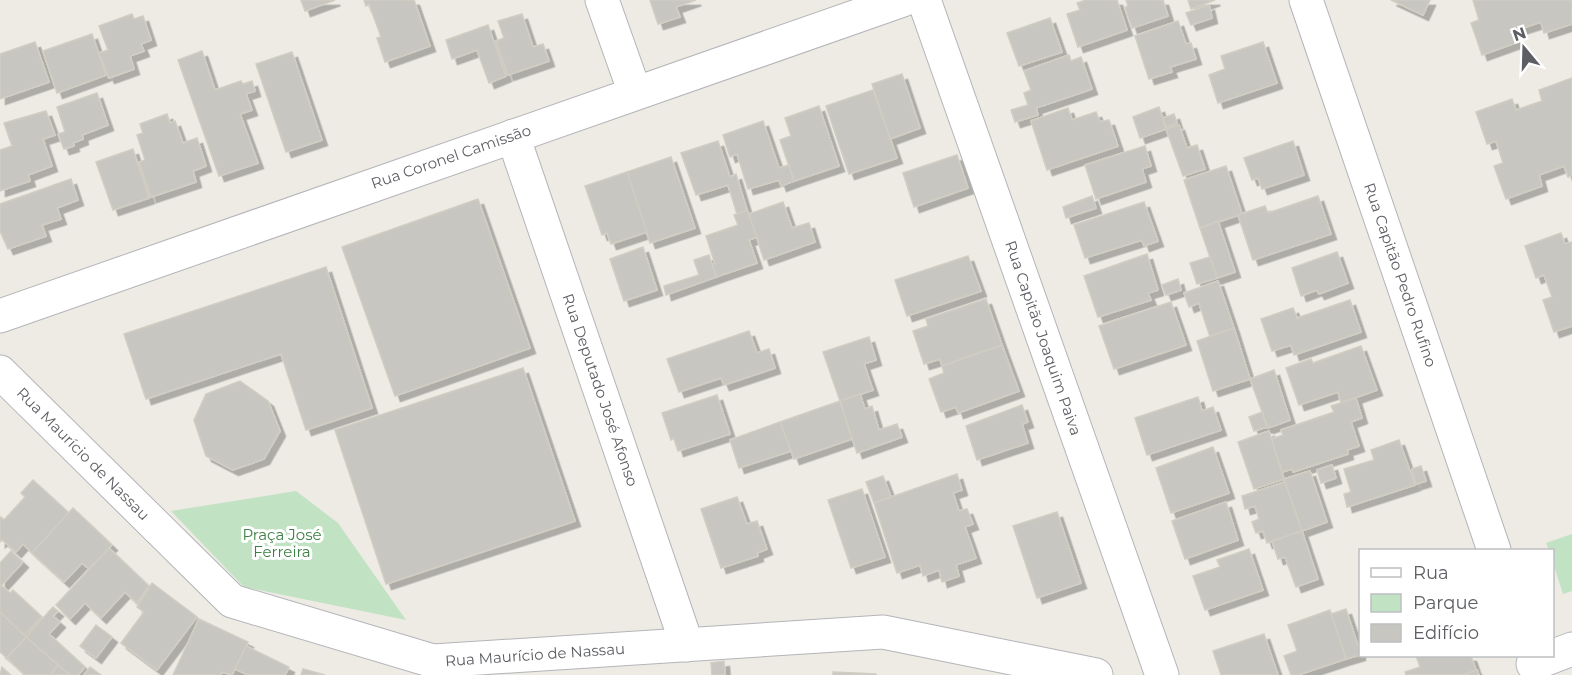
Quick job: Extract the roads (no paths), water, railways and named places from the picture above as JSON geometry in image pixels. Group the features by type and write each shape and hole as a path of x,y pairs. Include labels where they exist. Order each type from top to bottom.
{"street":[{"path":"602,0 635,93"},
{"name":"Rua Coronel Camissão","path":"0,316 903,0"},
{"name":"Rua Capitão Joaquim Paiva","path":"924,0 1162,675"},
{"name":"Rua Capitão Pedro Rufino","path":"1306,0 1494,549"},
{"name":"Rua Deputado José Afonso","path":"513,136 687,645"},
{"name":"Rua Maurício de Nassau","path":"0,372 232,601 433,661 883,632 1096,675"},
{"path":"1554,656 1572,649"},
{"path":"1533,665 1552,657"}],"park label":[{"name":"Praça José Ferreira","path":"282,544"}]}
